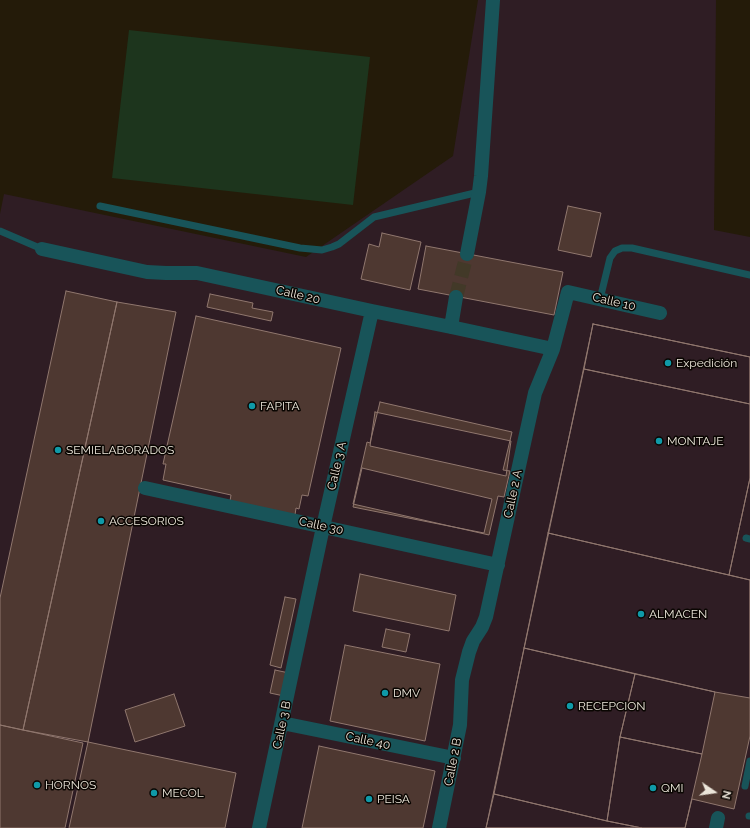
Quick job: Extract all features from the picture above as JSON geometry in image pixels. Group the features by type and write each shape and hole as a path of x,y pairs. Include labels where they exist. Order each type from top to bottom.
{"street":[{"path":"467,254 482,169 493,0"},
{"name":"Calle 20","path":"42,249 147,272 198,273 372,312 553,349"},
{"name":"Calle 10","path":"568,292 660,313"},
{"name":"Calle 2 A","path":"461,696 462,680 469,652 473,641 482,627 486,617 535,393 553,349 568,292"},
{"path":"450,327 456,297"},
{"name":"Calle 3 A","path":"303,622 372,312"},
{"name":"Calle 30","path":"145,488 498,564"},
{"name":"Calle 3 B","path":"259,828 303,622"},
{"name":"Calle 2 B","path":"439,828 460,725 461,696"},
{"name":"Calle 40","path":"282,723 454,758"}],"lane":[{"path":"100,206 300,248 322,250 338,244 374,217 479,192"},
{"path":"0,231 42,249"},
{"path":"600,299 610,258 615,251 622,248 632,248 750,275"},
{"path":"745,786 750,761"}],"shaded area":[{"path":"478,0 716,0 714,230 750,237 750,828 0,828 0,214 4,194 306,257 453,156"}],"green space":[{"path":"129,30 370,57 353,205 112,178"}],"building":[{"path":"568,206 601,213 591,257 558,250"},
{"path":"382,233 421,242 410,290 361,279 369,244 379,247"},
{"path":"426,246 563,272 554,315 418,289"},
{"name":"SEMIELABORADOS","path":"66,291 117,302 23,730 0,725 0,598"},
{"path":"210,294 253,303 252,308 273,312 271,321 207,307"},
{"name":"ACCESORIOS","path":"117,302 176,312 88,742 23,730"},
{"name":"FAPITA","path":"196,316 341,348 308,496 302,495 299,509 296,508 295,515 230,501 231,495 163,480 166,464 163,464"},
{"path":"593,324 750,357 750,478 729,575 750,580 750,736 734,809 692,799 685,828 486,828"},
{"name":"Expedición","path":"593,324 750,357 750,404 584,369"},
{"name":"MONTAJE","path":"584,369 750,404 750,478 729,575 548,533"},
{"path":"380,402 512,432 503,470 510,471 504,497 498,496 489,535 353,504 367,442 370,443"},
{"path":"375,412 511,441 506,476 370,446"},
{"path":"362,468 492,499 484,533 353,507"},
{"name":"ALMACEN","path":"548,533 750,580 750,698 715,692 524,648"},
{"path":"360,574 456,595 449,631 353,611"},
{"path":"285,597 296,599 281,668 270,665"},
{"path":"386,629 410,634 406,652 382,647"},
{"name":"DMV","path":"345,645 440,664 425,741 330,721"},
{"name":"RECEPCION","path":"524,648 635,674 620,737 607,821 494,794"},
{"path":"275,670 289,673 284,696 270,693"},
{"path":"635,674 715,692 702,754 620,737"},
{"path":"174,694 185,726 135,742 125,710"},
{"name":"HORNOS","path":"0,725 83,743 65,828 0,828"},
{"name":"QMI","path":"620,737 702,754 685,828 642,828 607,821"},
{"name":"MECOL","path":"88,742 236,773 225,828 69,828"},
{"name":"PEISA","path":"319,746 435,771 423,828 302,828"},
{"path":"494,794 607,821 642,828 486,828"}],"tunnel":[{"path":"456,297 467,254"}],"place":[{"name":"Expedición","path":"668,363"},
{"name":"FAPITA","path":"252,406"},
{"name":"MONTAJE","path":"659,441"},
{"name":"SEMIELABORADOS","path":"58,450"},
{"name":"ACCESORIOS","path":"101,521"},
{"name":"ALMACEN","path":"641,614"},
{"name":"DMV","path":"385,693"},
{"name":"RECEPCION","path":"570,706"},
{"name":"HORNOS","path":"37,785"},
{"name":"QMI","path":"653,788"},
{"name":"MECOL","path":"154,793"},
{"name":"PEISA","path":"369,799"}]}
